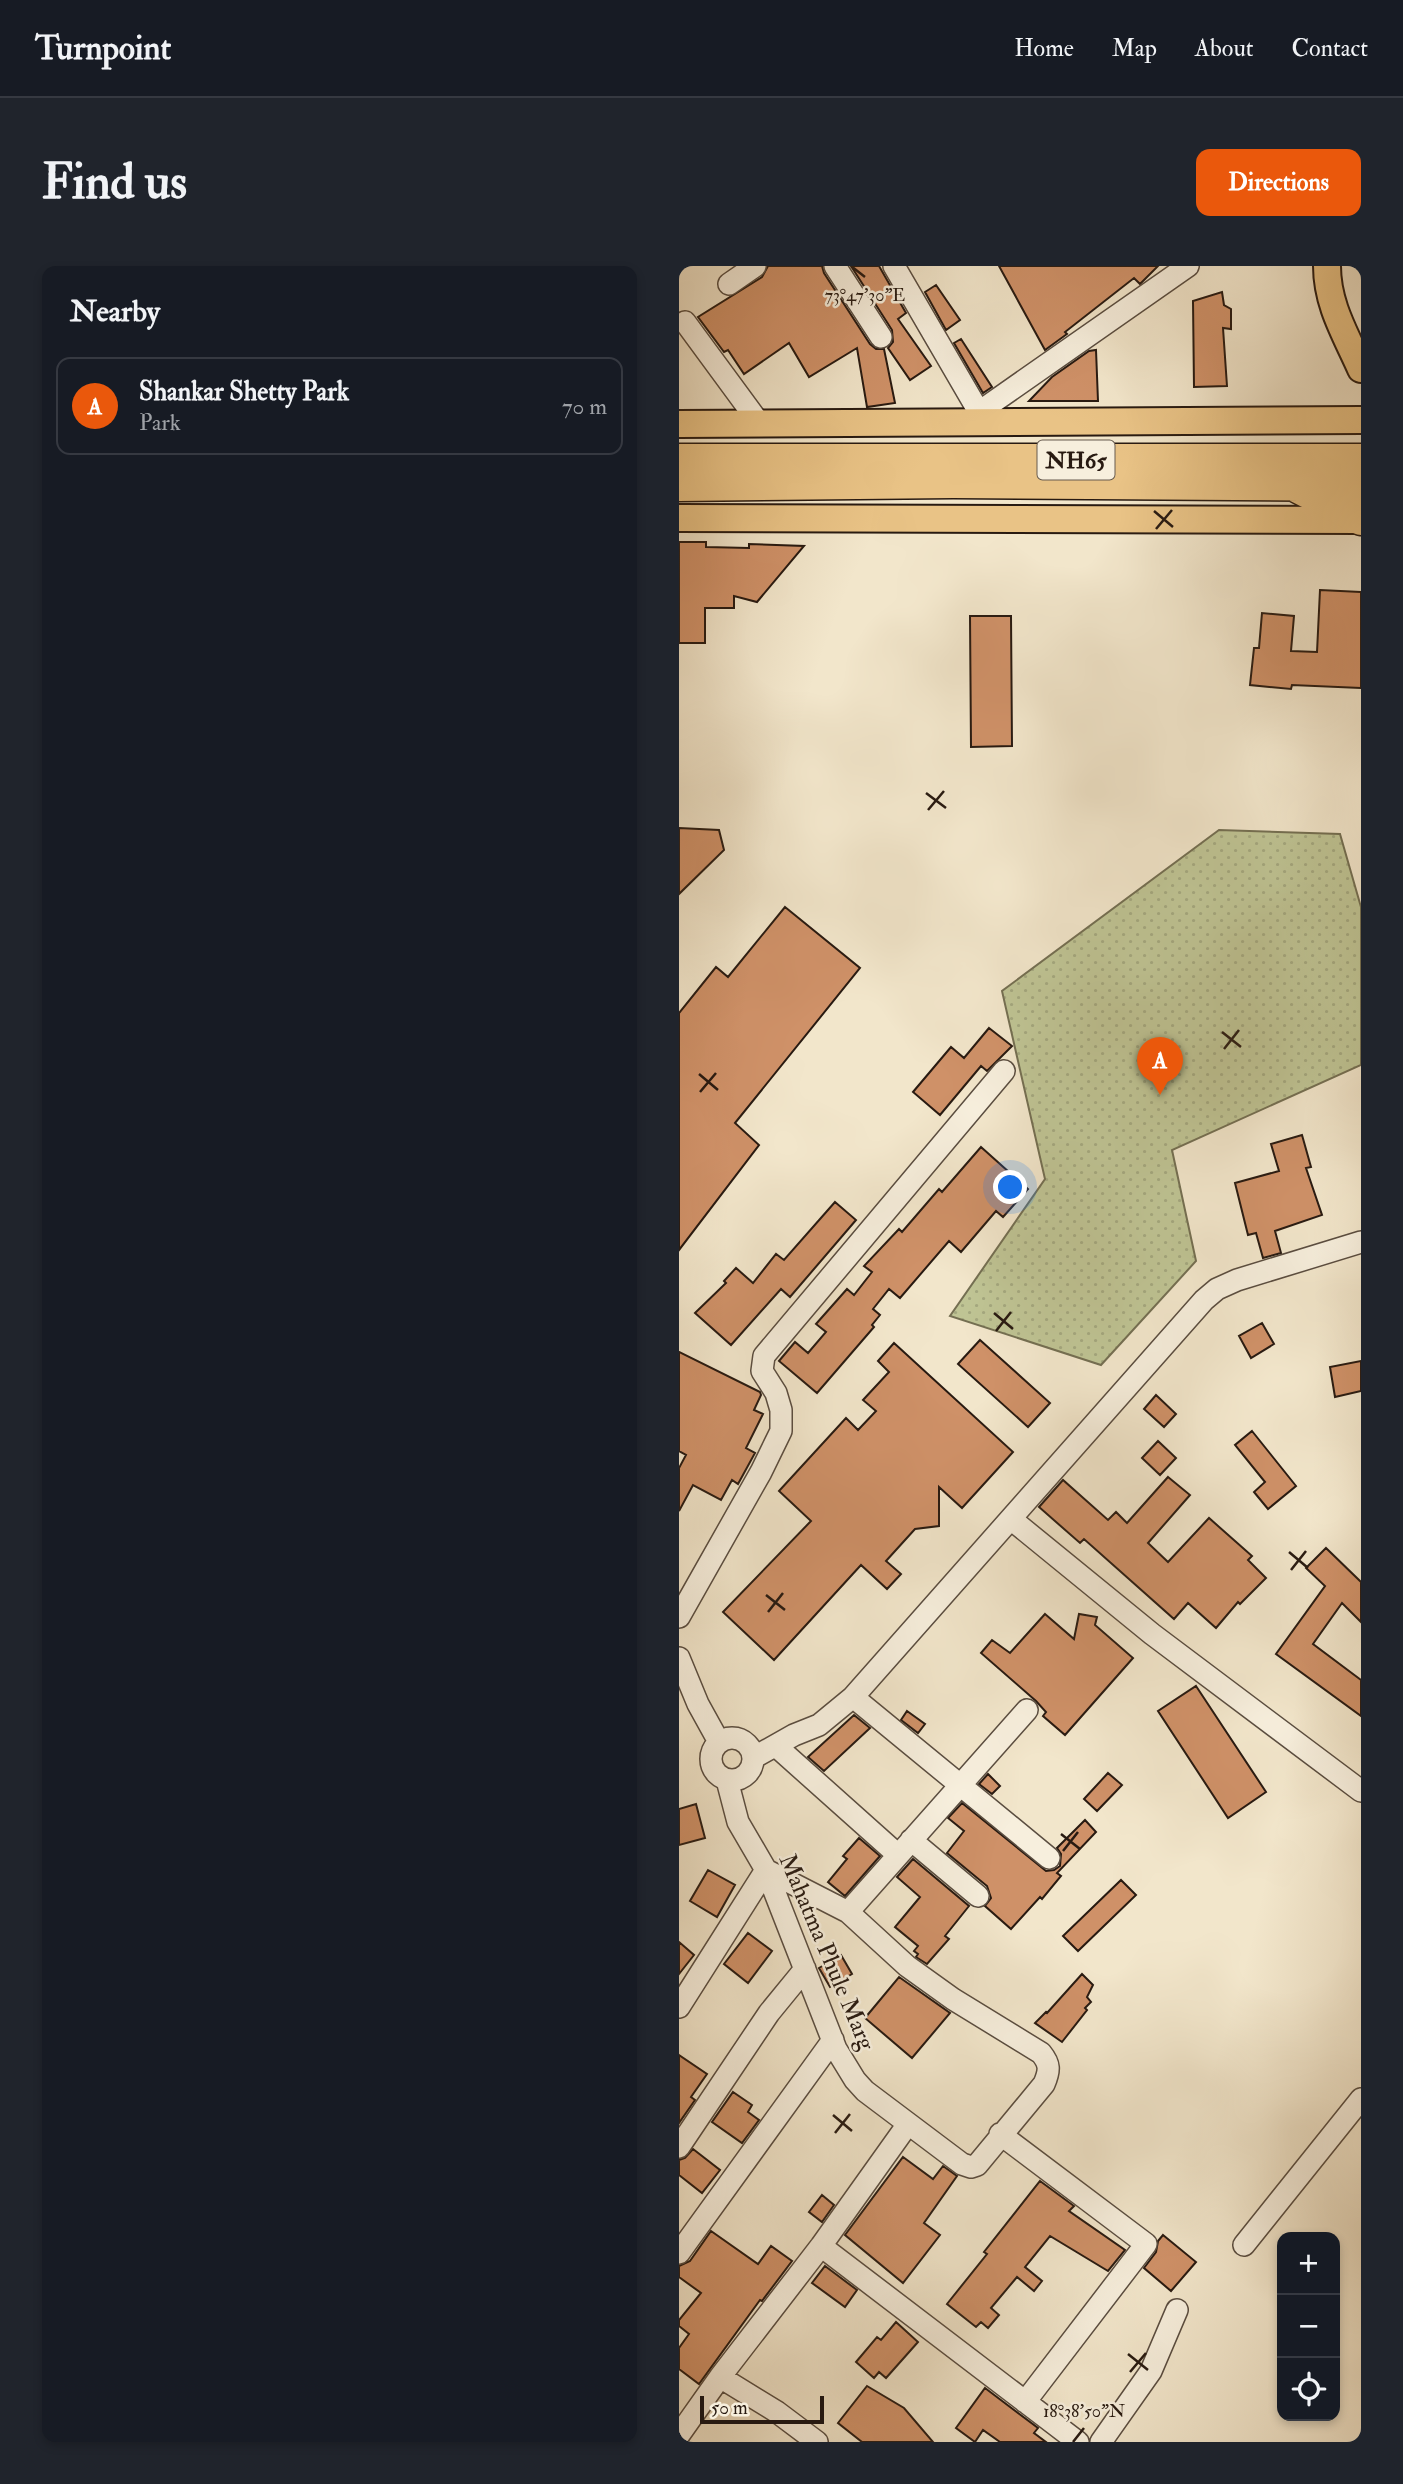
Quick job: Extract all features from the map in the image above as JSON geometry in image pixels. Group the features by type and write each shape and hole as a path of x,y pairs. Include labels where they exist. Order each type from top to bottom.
{"highway":[{"name":"NH65","path":"679,460 1361,460"},
{"name":"NH65","path":"679,485 953,482 1361,485"},
{"path":"1294,485 1361,519"}],"main road":[{"path":"1327,266 1330,298 1361,369"},
{"path":"679,424 952,424 976,416 1361,420"},
{"path":"679,518 1361,519"}],"street":[{"path":"729,284 755,266"},
{"path":"835,266 881,337"},
{"path":"894,266 976,416 1188,266"},
{"path":"685,322 760,424"},
{"path":"679,1617 761,1472 781,1431 781,1410 776,1393 762,1371 765,1356 1004,1071"},
{"path":"753,1758 819,1725 853,1697 1204,1300 1217,1289 1266,1270 1361,1242"},
{"path":"1011,1519 1152,1634 1361,1791"},
{"path":"679,1658 688,1707 719,1742"},
{"path":"853,1697 1049,1858"},
{"path":"848,1912 1027,1710"},
{"path":"729,1737 743,1740 752,1751 752,1765 744,1777 727,1780 718,1775 711,1763 712,1749 719,1742 729,1737"},
{"path":"776,1745 904,1848 978,1896"},
{"name":"Mahatma Phule Marg","path":"727,1780 738,1822 766,1870 833,2040 855,2080 865,2091 962,2164 971,2167 977,2165 1000,2134"},
{"path":"679,2007 766,1870 848,1912 907,1966 953,1999 1041,2053 1049,2063 1049,2073 1044,2084 1000,2134 1146,2244 1025,2402"},
{"path":"679,2147 773,2007 805,1969"},
{"path":"679,2253 833,2040"},
{"path":"1244,2245 1361,2099"},
{"path":"679,2435 821,2246 908,2124"},
{"path":"821,2246 1077,2442"},
{"path":"1101,2442 1151,2371 1177,2310"},
{"path":"720,2377 777,2412 817,2442"}],"green space":[{"path":"1219,830 1340,834 1361,907 1361,1065 1172,1150 1196,1261 1101,1365 950,1316 1045,1179 1002,991"}],"building":[{"path":"768,266 822,266 870,344 876,349 884,349 895,403 867,407 857,348 809,377 789,343 744,374 728,350 724,352 698,317 762,277"},
{"path":"851,266 879,266 906,313 898,319 931,366 910,380 888,348 893,342 892,330"},
{"path":"999,266 1158,266 1140,284 1134,278 1045,350"},
{"path":"936,285 960,320 946,330 925,292"},
{"path":"1222,292 1224,305 1231,309 1231,329 1223,328 1227,386 1194,387 1193,301"},
{"path":"961,339 992,387 983,393 954,343"},
{"path":"1096,350 1098,401 1029,401 1052,377 1089,351"},
{"path":"679,542 706,542 706,547 749,548 749,544 804,546 757,602 734,596 734,608 705,608 705,643 679,643"},
{"path":"1320,590 1361,592 1361,688 1292,685 1291,689 1250,685 1254,648 1259,648 1262,613 1294,616 1291,651 1317,652"},
{"path":"970,616 1011,616 1012,746 971,747"},
{"path":"679,828 719,830 724,850 679,894"},
{"path":"785,907 860,968 735,1123 759,1145 679,1250 679,1013 716,967 728,977"},
{"path":"989,1028 1012,1046 987,1071 981,1066 940,1115 913,1092 951,1047 964,1058"},
{"path":"1302,1135 1311,1167 1306,1168 1322,1215 1275,1231 1281,1253 1263,1258 1256,1233 1248,1235 1235,1183 1279,1171 1271,1144"},
{"path":"981,1147 1028,1189 1003,1217 996,1211 961,1252 949,1241 900,1298 889,1289 873,1309 880,1315 872,1325 874,1327 817,1393 779,1361 795,1342 808,1353 826,1332 816,1324 847,1289 854,1295 872,1272 864,1266 899,1229 902,1232 939,1189 942,1192"},
{"path":"835,1202 856,1220 790,1297 781,1289 731,1345 695,1313 726,1283 724,1281 736,1268 753,1283 776,1254 784,1260"},
{"path":"1262,1323 1274,1344 1251,1358 1239,1336"},
{"path":"980,1340 1050,1403 1028,1427 958,1364"},
{"path":"894,1343 1013,1452 962,1508 939,1487 939,1526 915,1529 886,1561 901,1574 887,1589 861,1565 774,1660 723,1612 811,1521 779,1491 846,1418 858,1430 876,1411 863,1400 889,1372 878,1361"},
{"path":"679,1352 760,1392 754,1410 763,1414 746,1448 755,1453 738,1484 732,1480 721,1500 693,1485 679,1511 679,1468 686,1455 679,1451"},
{"path":"1361,1361 1361,1391 1335,1397 1330,1367"},
{"path":"1156,1395 1176,1414 1164,1427 1144,1409"},
{"path":"1252,1431 1296,1486 1268,1509 1254,1492 1265,1482 1235,1445"},
{"path":"1158,1441 1176,1458 1160,1475 1142,1458"},
{"path":"1168,1477 1190,1495 1148,1543 1168,1562 1209,1518 1252,1556 1248,1560 1266,1578 1240,1604 1238,1602 1216,1628 1188,1603 1174,1619 1084,1539 1080,1543 1039,1507 1063,1480 1108,1520 1116,1512 1127,1523"},
{"path":"1326,1548 1361,1582 1361,1622 1342,1603 1313,1644 1361,1680 1361,1716 1276,1654 1325,1586 1306,1568"},
{"path":"1045,1614 1074,1639 1079,1614 1097,1617 1095,1625 1133,1658 1065,1735 1043,1716 1046,1712 1036,1701 981,1653 992,1640 1010,1653"},
{"path":"1196,1686 1266,1792 1228,1818 1158,1711"},
{"path":"907,1711 925,1724 918,1733 901,1720"},
{"path":"854,1715 870,1728 824,1771 808,1757"},
{"path":"1108,1773 1122,1785 1097,1811 1084,1799"},
{"path":"988,1774 1000,1786 992,1794 979,1784"},
{"path":"962,1803 1046,1871 1060,1866 1061,1854 1057,1848 1085,1820 1096,1832 1057,1873 1061,1876 1042,1899 1040,1897 1011,1929 985,1906 991,1898 987,1886 947,1853 964,1831 948,1818"},
{"path":"696,1804 705,1838 679,1845 679,1809"},
{"path":"859,1838 880,1856 845,1896 828,1882 847,1859 843,1856"},
{"path":"913,1859 969,1906 945,1936 949,1939 927,1964 916,1957 918,1954 914,1951 918,1946 895,1927 920,1897 897,1877"},
{"path":"708,1870 735,1885 717,1917 690,1901"},
{"path":"1121,1880 1136,1895 1078,1951 1063,1936"},
{"path":"748,1933 772,1951 748,1983 724,1964"},
{"path":"679,1942 694,1955 679,1974"},
{"path":"841,1955 852,1974 830,1987 819,1968"},
{"path":"1082,1974 1093,1985 1087,1997 1091,2002 1062,2042 1035,2023"},
{"path":"899,1977 950,2013 912,2058 865,2018"},
{"path":"679,2055 707,2074 691,2097 695,2100 679,2123"},
{"path":"733,2092 752,2105 748,2112 759,2120 742,2143 712,2122"},
{"path":"693,2149 720,2170 702,2193 679,2175 679,2160 685,2158"},
{"path":"903,2157 933,2179 943,2166 957,2176 924,2223 940,2235 903,2283 845,2235"},
{"path":"1040,2181 1074,2206 1069,2211 1125,2250 1108,2271 1050,2236 1025,2267 1042,2281 1034,2291 1017,2277 991,2308 999,2315 988,2328 981,2322 976,2327 947,2304"},
{"path":"822,2195 834,2205 822,2222 809,2212"},
{"path":"711,2231 758,2264 771,2246 792,2261 699,2384 679,2369 679,2348 689,2334 679,2326 679,2320 701,2293 679,2277 679,2266 690,2261"},
{"path":"1163,2235 1196,2262 1171,2291 1144,2268 1156,2252 1158,2241"},
{"path":"825,2266 857,2290 845,2307 812,2283"},
{"path":"896,2322 918,2342 886,2378 879,2372 874,2378 856,2362 877,2337 881,2340"},
{"path":"867,2386 904,2408 933,2442 862,2442 838,2423"},
{"path":"985,2388 1038,2428 1034,2433 1046,2442 1000,2442 983,2430 975,2442 956,2428"}],"place":[{"name":"Shankar Shetty Park","path":"1160,1095"}]}
